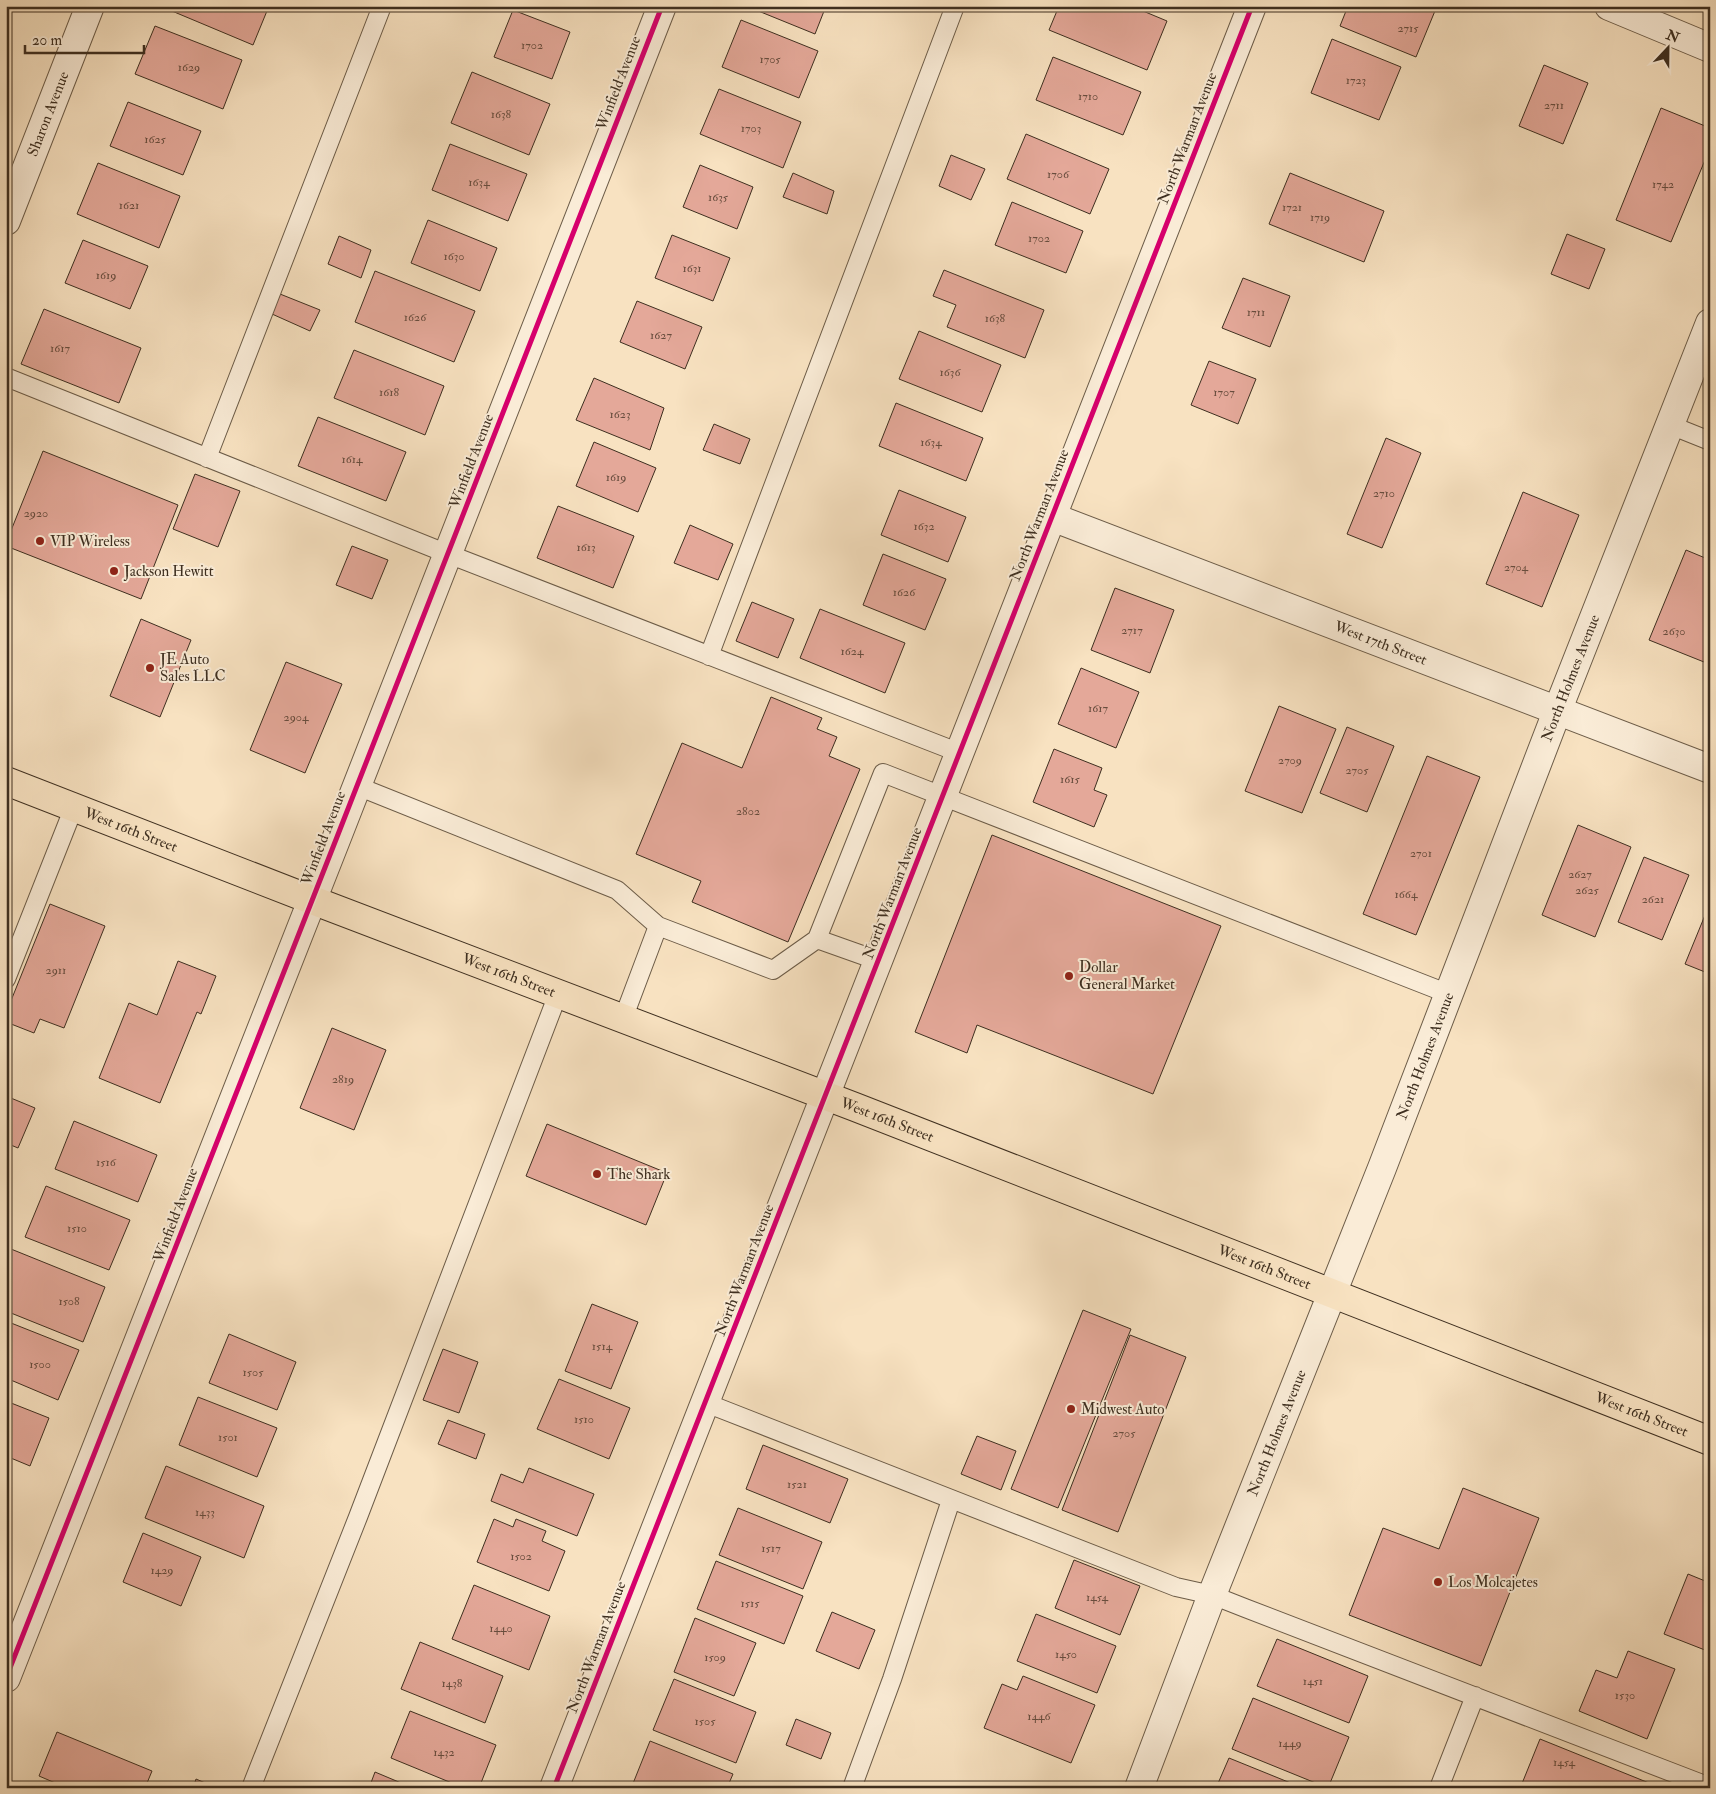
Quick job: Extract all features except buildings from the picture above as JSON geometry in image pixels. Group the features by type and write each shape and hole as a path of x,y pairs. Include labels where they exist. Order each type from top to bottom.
{"main road":[{"name":"West 16th Street","path":"6,781 826,1096 1710,1440"}],"street":[{"name":"Sharon Avenue","path":"6,221 90,6"},
{"name":"Winfield Avenue","path":"6,1678 662,6"},
{"name":"North Warman Avenue","path":"554,1788 1252,6"},
{"path":"1608,6 1710,48"},
{"name":"North Holmes Avenue","path":"1138,1788 1710,323"},
{"name":"West 17th Street","path":"1052,516 1710,769"}],"lane":[{"path":"208,458 382,6"},
{"path":"709,656 955,6"},
{"path":"6,377 448,554 960,754"},
{"path":"1670,425 1710,441"},
{"path":"357,786 617,890 658,926 773,970 817,939 883,773 1449,994"},
{"path":"6,979 74,807"},
{"path":"624,1019 658,926"},
{"path":"817,939 879,961"},
{"path":"251,1788 354,1526 558,994"},
{"path":"706,1403 1176,1587 1212,1595 1710,1787"},
{"path":"852,1788 892,1679 951,1500"},
{"path":"1439,1788 1475,1696"}],"cycle path":[{"path":"6,1678 662,6"},
{"path":"554,1788 1252,6"}],"place":[{"name":"VIP Wireless","path":"40,541"},
{"name":"Jackson Hewitt","path":"114,571"},
{"name":"JE Auto Sales LLC","path":"150,668"},
{"name":"Dollar General Market","path":"1069,976"},
{"name":"The Shark","path":"597,1174"},
{"name":"Midwest Auto","path":"1071,1409"},
{"name":"Los Molcajetes","path":"1438,1582"}]}
